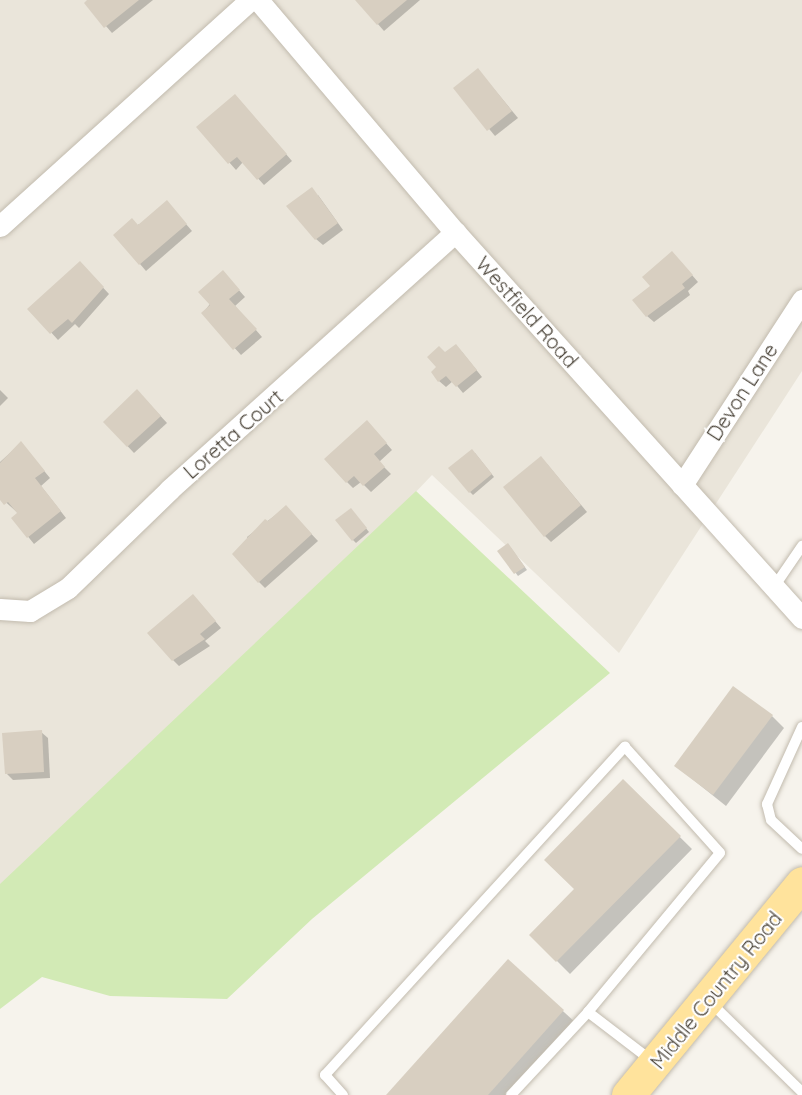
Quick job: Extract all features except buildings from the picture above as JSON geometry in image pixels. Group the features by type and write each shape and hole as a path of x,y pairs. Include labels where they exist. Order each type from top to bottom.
{"main road":[{"name":"Middle Country Road","path":"628,1095 656,1064 802,883"}],"street":[{"path":"0,226 250,0"},
{"name":"Westfield Road","path":"258,0 455,232 802,618"},
{"name":"Loretta Court","path":"0,609 30,611 68,588 170,489 455,232"},
{"name":"Devon Lane","path":"682,485 802,300"}],"lane":[{"path":"774,587 802,546"},
{"path":"802,727 767,804 771,820 802,849"},
{"path":"343,1095 325,1075 625,747 720,853 588,1012 512,1095"},
{"path":"707,1000 802,1092"},
{"path":"588,1012 656,1064"}],"shaded area":[{"path":"0,0 802,0 802,371 619,653 432,475 0,928"}],"green space":[{"path":"416,491 610,673 312,919 227,999 110,996 42,977 0,1009 0,884"}]}
